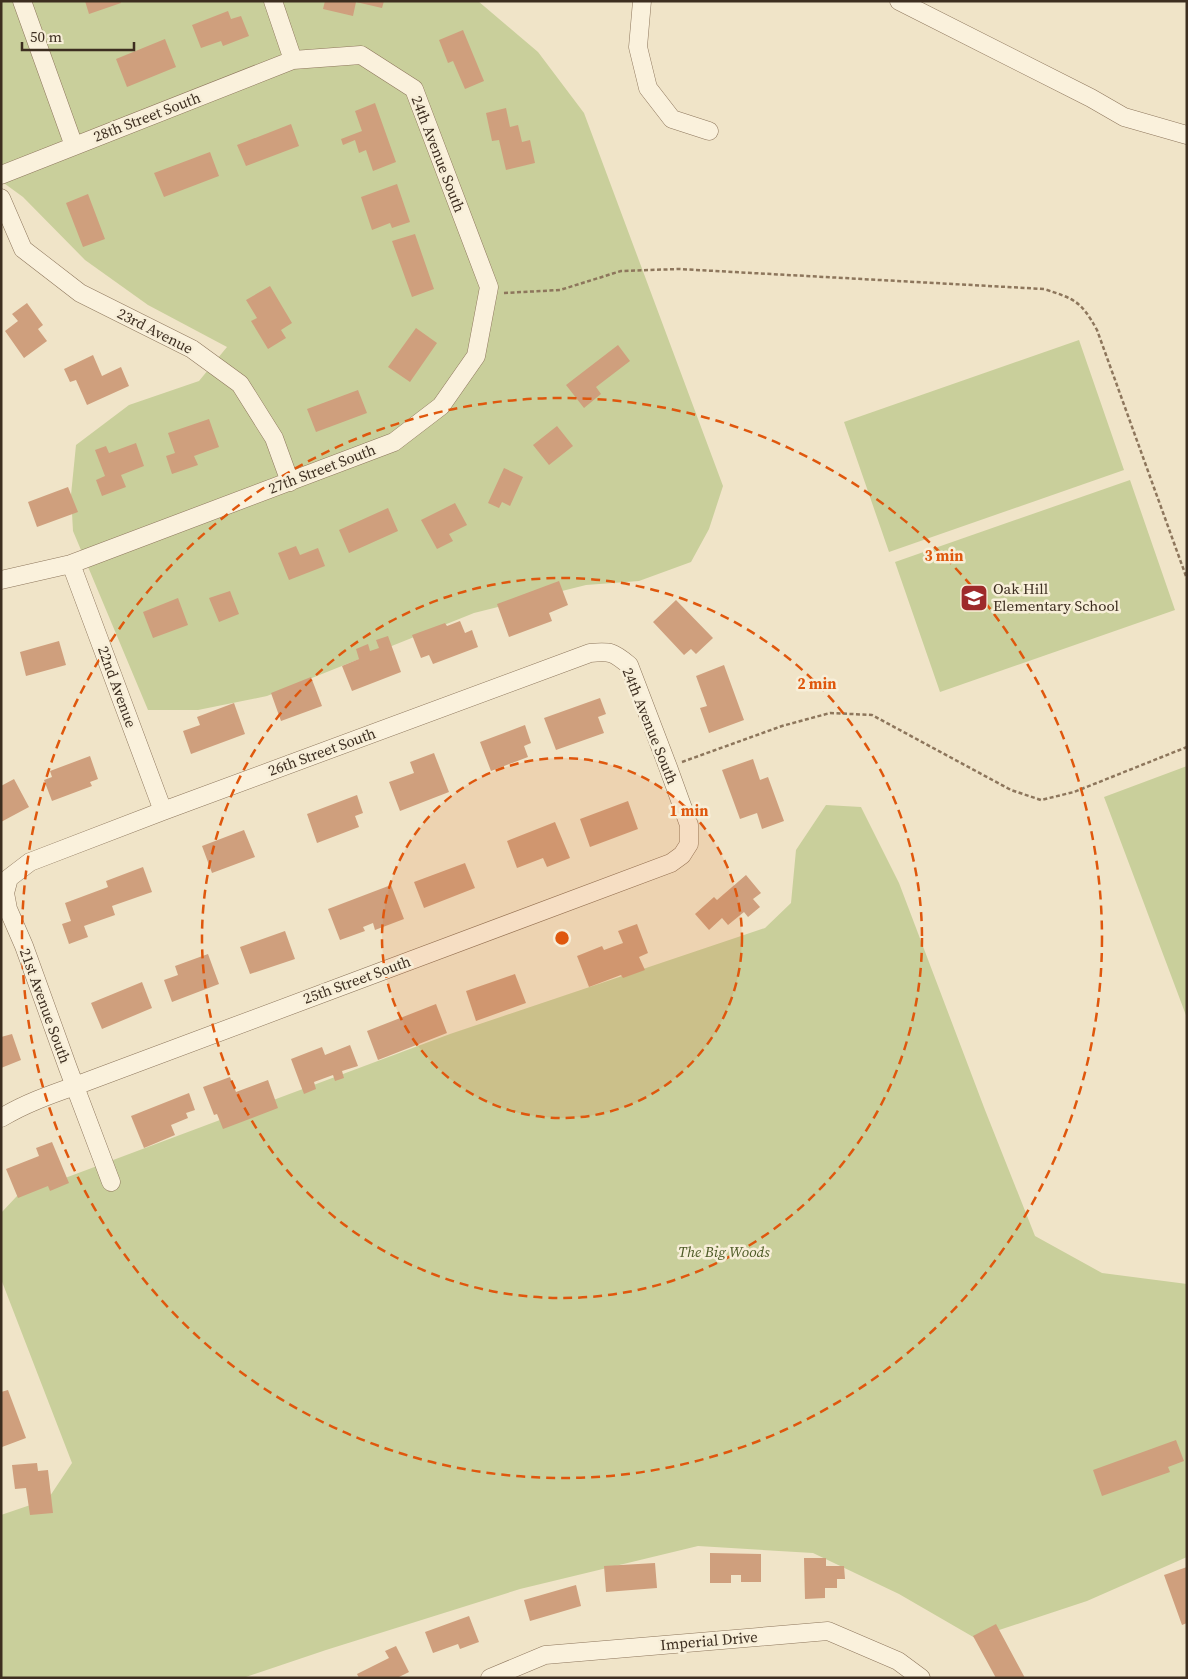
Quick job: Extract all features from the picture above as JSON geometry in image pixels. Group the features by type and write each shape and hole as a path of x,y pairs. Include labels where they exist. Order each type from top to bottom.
{"street":[{"path":"22,1 74,146"},
{"path":"274,1 293,60"},
{"path":"642,1 638,47 648,88 672,119 710,131"},
{"path":"899,1 1091,98 1124,118 1187,135"},
{"name":"24th Avenue South","path":"293,60 361,55 414,90 488,286"},
{"name":"28th Street South","path":"1,175 293,60"},
{"name":"23rd Avenue","path":"1,198 23,249 80,293 192,349 240,384 274,438 290,482"},
{"name":"27th Street South","path":"71,564 394,442 441,406 476,356 488,286"},
{"path":"1,580 71,564"},
{"name":"22nd Avenue","path":"71,564 163,810"},
{"name":"24th Avenue South","path":"590,653 604,652 616,654 628,666 689,825"},
{"name":"26th Street South","path":"54,853 163,810 590,653"},
{"name":"25th Street South","path":"1,1118 15,1109 74,1086 671,863 682,855 689,844 689,825"},
{"name":"21st Avenue South","path":"54,853 30,862 9,878 5,893 8,909 24,946 74,1086 111,1182"},
{"name":"Imperial Drive","path":"490,1678 545,1655 828,1631 898,1661 920,1678"}],"path":[{"path":"488,286 504,293 560,290 621,271 679,269 1044,289 1068,297 1086,310 1097,330 1187,579"},
{"path":"680,762 782,726 820,716 830,714 872,715 1011,790 1041,800 1074,792 1187,747"}],"green space":[{"path":"1,1 478,1 538,52 584,113 723,486 709,529 691,562 639,581 586,585 474,613 267,696 198,710 148,710 73,531 71,495 76,445 129,405 199,381 227,347 148,305 85,260 23,197 1,181"},
{"path":"1079,340 1124,470 889,552 844,422"},
{"path":"1130,480 1175,610 940,692 895,562"},
{"path":"1187,766 1187,1018 1104,797"},
{"name":"The Big Woods","path":"826,805 861,807 899,883 1035,1236 1102,1273 1187,1284 1187,1557 1087,1601 975,1638 899,1594 813,1553 698,1546 520,1589 243,1678 1,1678 1,1515 48,1499 72,1463 1,1279 1,1213 17,1196 450,1034 765,928 791,903 796,850"}],"building":[{"path":"85,1 120,1 121,3 89,14"},
{"path":"325,1 384,1 382,8 356,2 353,16 323,9"},
{"path":"228,11 231,19 241,16 249,36 223,46 221,41 201,48 192,25"},
{"path":"463,30 484,81 465,89 453,61 448,63 439,40"},
{"path":"165,39 176,67 127,87 116,59"},
{"path":"375,103 396,162 373,171 366,150 359,153 355,140 343,145 341,139 362,131 355,111"},
{"path":"506,108 510,127 518,125 522,142 530,140 535,163 506,170 499,140 492,141 486,113"},
{"path":"291,124 299,146 246,166 237,145"},
{"path":"210,152 219,176 164,197 154,173"},
{"path":"397,184 410,222 392,228 390,223 372,230 361,197"},
{"path":"88,194 105,239 83,247 66,203"},
{"path":"415,234 434,289 412,297 392,241"},
{"path":"270,286 292,323 281,330 286,338 268,349 251,321 257,318 246,300"},
{"path":"27,303 43,325 38,329 47,341 24,358 5,331 18,321 12,314"},
{"path":"416,328 437,343 410,382 388,367"},
{"path":"618,345 630,361 596,387 601,394 584,408 566,385"},
{"path":"93,355 102,376 121,367 129,386 87,405 76,380 70,382 64,369"},
{"path":"358,390 367,413 316,432 307,409"},
{"path":"209,419 219,447 194,456 198,465 172,474 166,456 175,453 168,433"},
{"path":"557,426 573,446 549,465 533,445"},
{"path":"136,443 144,466 121,475 126,487 102,496 96,480 105,476 95,450 106,446 109,453"},
{"path":"504,468 523,477 510,506 502,502 499,508 488,503"},
{"path":"68,487 78,512 37,527 28,502"},
{"path":"455,503 467,525 449,534 453,541 437,549 421,520"},
{"path":"388,508 398,531 349,553 339,530"},
{"path":"296,546 300,555 318,548 325,566 289,580 278,553"},
{"path":"559,581 568,605 549,613 552,621 509,637 497,604"},
{"path":"230,591 239,614 219,622 209,598"},
{"path":"178,598 188,625 153,638 143,612"},
{"path":"676,600 713,638 696,654 691,649 684,655 653,622"},
{"path":"460,621 465,633 472,630 478,647 433,664 429,655 421,658 412,635 445,623 447,626"},
{"path":"388,636 401,672 352,691 342,666 359,659 356,649 368,644 370,651 379,648 376,640"},
{"path":"59,641 66,665 26,676 20,652"},
{"path":"724,665 744,720 709,733 700,708 707,706 696,676"},
{"path":"311,677 322,706 281,721 271,693"},
{"path":"600,698 606,714 598,717 604,733 556,750 544,718"},
{"path":"234,703 245,734 191,754 183,731 200,725 197,717"},
{"path":"525,725 531,743 524,746 528,757 491,771 480,742"},
{"path":"434,753 449,792 400,811 389,782 414,773 410,762"},
{"path":"90,756 98,779 90,782 92,786 52,801 44,780 52,777 50,771"},
{"path":"753,759 760,780 768,777 784,821 762,829 757,813 740,819 722,770"},
{"path":"14,779 29,807 1,822 1,786"},
{"path":"357,795 363,813 355,816 359,827 317,843 307,814"},
{"path":"628,801 638,829 590,847 580,819"},
{"path":"555,822 570,858 547,867 543,858 517,868 507,841"},
{"path":"244,830 255,857 212,873 202,846"},
{"path":"465,863 475,888 424,908 414,882"},
{"path":"143,867 152,892 112,906 115,915 84,926 88,937 69,944 62,924 71,921 65,903 108,887 106,881"},
{"path":"746,875 761,893 753,899 760,907 748,917 744,912 728,925 722,918 709,930 695,914 714,897 717,900"},
{"path":"391,885 404,919 375,930 373,923 363,927 365,931 340,940 328,909"},
{"path":"637,924 648,953 639,957 645,970 623,978 621,975 589,987 577,956 602,946 604,950 623,943 618,931"},
{"path":"285,931 295,959 250,974 240,947"},
{"path":"208,954 219,984 172,1002 164,980 178,975 175,966"},
{"path":"515,974 526,1003 476,1021 466,991"},
{"path":"142,982 152,1008 102,1029 91,1003"},
{"path":"436,1004 447,1033 378,1060 367,1031"},
{"path":"12,1034 21,1060 1,1068 1,1037"},
{"path":"350,1045 358,1066 342,1071 344,1078 335,1081 333,1075 314,1082 316,1089 304,1094 291,1059 322,1047 325,1055"},
{"path":"230,1077 236,1092 268,1080 278,1108 223,1129 217,1114 214,1115 203,1087"},
{"path":"189,1093 195,1110 186,1113 188,1118 171,1125 175,1135 144,1148 131,1116"},
{"path":"52,1142 69,1183 50,1191 48,1186 18,1198 6,1169 39,1156 36,1148"},
{"path":"8,1390 26,1438 2,1447 1,1392"},
{"path":"1176,1440 1184,1461 1168,1467 1170,1472 1102,1496 1093,1470"},
{"path":"37,1463 38,1471 48,1470 53,1513 30,1515 26,1488 15,1489 12,1465"},
{"path":"710,1553 761,1554 761,1582 741,1582 741,1575 731,1575 731,1583 710,1583"},
{"path":"804,1558 826,1558 826,1566 844,1566 845,1579 837,1579 837,1588 825,1588 825,1598 805,1599"},
{"path":"655,1563 657,1588 606,1592 604,1566"},
{"path":"1187,1567 1187,1623 1182,1625 1164,1575"},
{"path":"576,1585 581,1606 530,1621 524,1600"},
{"path":"469,1616 479,1642 460,1649 458,1644 433,1653 425,1632"},
{"path":"996,1624 1025,1678 996,1678 973,1636"},
{"path":"396,1646 409,1672 397,1678 359,1678 357,1674 389,1658 385,1651"}],"place":[{"name":"Oak Hill Elementary School","path":"974,598"}]}
